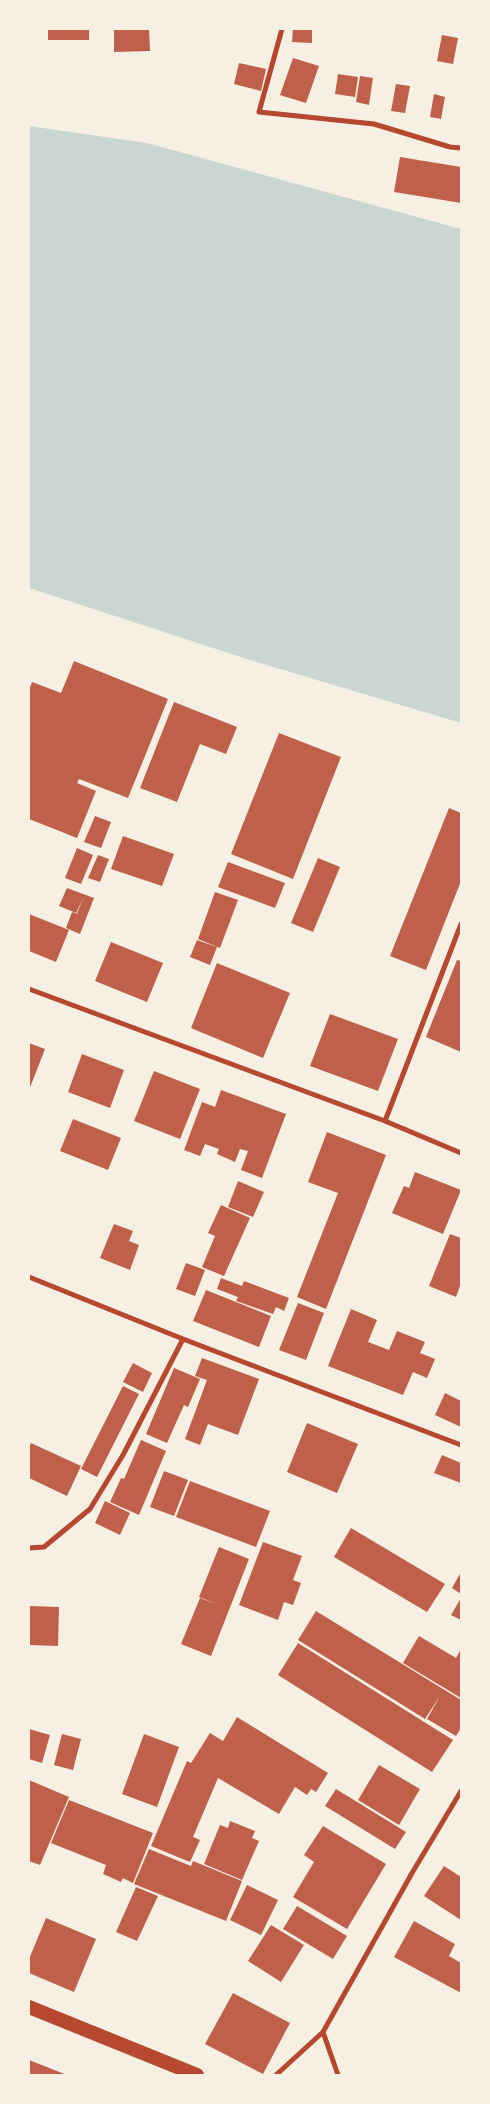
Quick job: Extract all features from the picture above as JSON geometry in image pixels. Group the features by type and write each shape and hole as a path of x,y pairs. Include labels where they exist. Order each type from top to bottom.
{"highway":[{"path":"29,2008 197,2075"}],"street":[{"path":"282,29 259,112 374,124 450,147 461,148"},
{"path":"385,1122 461,924"},
{"path":"29,990 385,1122 461,1153"},
{"path":"29,1277 183,1339 461,1445"},
{"path":"29,1548 44,1547 90,1509 123,1455 183,1339"},
{"path":"276,2075 323,2032 412,1873 461,1792"},
{"path":"323,2032 338,2075"}],"shaded area":[{"path":"29,126 147,143 461,229 461,723 250,660 29,588"}],"building":[{"path":"48,29 89,29 89,40 48,40"},
{"path":"114,29 149,29 150,51 114,52"},
{"path":"293,29 312,29 312,43 292,42"},
{"path":"442,35 458,38 453,64 437,61"},
{"path":"293,58 319,66 306,103 280,95"},
{"path":"239,63 266,69 261,91 234,84"},
{"path":"338,74 358,77 355,97 335,94"},
{"path":"360,76 373,78 369,105 356,102"},
{"path":"396,84 410,86 405,113 391,111"},
{"path":"434,94 445,97 441,119 430,117"},
{"path":"400,157 461,167 461,203 394,192"},
{"path":"74,661 168,699 128,798 79,779 77,783 96,791 77,838 29,819 29,690 32,682 61,693"},
{"path":"174,702 237,727 226,754 200,744 177,802 140,788"},
{"path":"279,733 341,757 293,879 231,854"},
{"path":"449,808 461,813 461,881 426,970 390,956"},
{"path":"95,816 111,822 101,848 84,842"},
{"path":"123,836 174,854 162,886 111,869"},
{"path":"77,848 93,855 81,884 65,878"},
{"path":"98,855 109,859 100,882 88,878"},
{"path":"318,858 340,867 313,932 291,923"},
{"path":"228,862 285,883 275,908 218,887"},
{"path":"67,888 94,898 80,934 66,928 72,912 78,914 84,897 76,913 59,906"},
{"path":"215,892 238,900 220,948 198,939"},
{"path":"29,914 69,930 56,962 29,951"},
{"path":"197,940 217,947 210,965 190,957"},
{"path":"111,942 163,963 147,1002 95,981"},
{"path":"457,960 461,961 461,1052 426,1037"},
{"path":"217,963 290,993 263,1058 191,1028"},
{"path":"330,1014 398,1039 378,1091 310,1066"},
{"path":"29,1043 45,1049 29,1090"},
{"path":"82,1054 124,1070 110,1108 68,1092"},
{"path":"154,1071 200,1089 180,1139 134,1121"},
{"path":"221,1090 286,1114 262,1178 241,1170 248,1151 240,1149 235,1162 217,1154 219,1149 205,1144 200,1156 184,1150 202,1102 215,1107"},
{"path":"73,1119 121,1138 108,1170 60,1151"},
{"path":"327,1132 386,1155 326,1309 297,1297 338,1193 308,1182"},
{"path":"415,1172 461,1190 443,1234 392,1213 404,1186 409,1188"},
{"path":"238,1181 264,1192 253,1217 228,1207"},
{"path":"221,1205 250,1218 224,1276 202,1267 215,1236 208,1233"},
{"path":"114,1224 133,1231 129,1241 139,1245 130,1270 100,1258"},
{"path":"450,1234 461,1238 461,1283 456,1297 429,1286"},
{"path":"186,1263 205,1270 195,1296 176,1289"},
{"path":"221,1278 242,1286 244,1281 289,1298 284,1311 276,1307 273,1314 236,1301 238,1297 217,1289"},
{"path":"206,1290 271,1316 259,1347 193,1321"},
{"path":"298,1303 324,1313 306,1360 279,1350"},
{"path":"351,1309 377,1320 368,1342 389,1350 397,1331 425,1342 420,1353 435,1359 427,1378 413,1372 403,1395 328,1366"},
{"path":"202,1358 259,1379 238,1435 208,1424 200,1445 185,1439 207,1380 195,1376"},
{"path":"133,1363 152,1373 143,1392 123,1382"},
{"path":"174,1368 200,1379 188,1407 184,1405 167,1443 146,1434"},
{"path":"123,1386 139,1394 97,1477 81,1469"},
{"path":"445,1393 461,1401 461,1427 435,1415"},
{"path":"307,1423 358,1444 337,1493 287,1472"},
{"path":"141,1440 166,1451 139,1515 110,1502 121,1478 124,1479"},
{"path":"31,1443 81,1466 67,1496 29,1478 29,1448"},
{"path":"442,1455 461,1463 461,1483 434,1473"},
{"path":"164,1471 188,1480 174,1516 150,1507"},
{"path":"190,1481 270,1511 256,1547 176,1517"},
{"path":"105,1501 130,1513 120,1535 95,1523"},
{"path":"351,1528 445,1584 427,1612 334,1557"},
{"path":"263,1542 302,1556 293,1580 301,1583 293,1605 284,1602 278,1620 239,1605"},
{"path":"219,1547 249,1559 211,1656 181,1644 200,1598 219,1605 199,1597"},
{"path":"461,1572 461,1594 452,1588"},
{"path":"461,1598 461,1620 451,1615"},
{"path":"29,1606 59,1607 58,1646 29,1645"},
{"path":"316,1611 461,1700 461,1728 456,1736 427,1719 440,1696 425,1719 298,1640"},
{"path":"419,1636 456,1658 461,1649 461,1698 403,1663"},
{"path":"298,1643 453,1740 432,1772 278,1675"},
{"path":"237,1717 328,1773 316,1792 311,1789 307,1795 295,1787 279,1814 218,1778 193,1837 200,1840 190,1862 151,1846 187,1761 191,1763 210,1733 223,1741"},
{"path":"29,1729 50,1735 42,1763 29,1759"},
{"path":"62,1734 81,1739 73,1770 54,1765"},
{"path":"144,1734 179,1747 157,1807 122,1794"},
{"path":"379,1765 420,1789 399,1825 358,1800"},
{"path":"29,1780 69,1797 40,1865 29,1861"},
{"path":"336,1789 406,1832 395,1849 325,1806"},
{"path":"69,1800 153,1833 133,1883 123,1878 121,1882 103,1874 106,1865 51,1843"},
{"path":"230,1821 255,1831 252,1838 259,1841 242,1880 204,1864 220,1825 228,1828"},
{"path":"323,1826 386,1864 347,1929 293,1897 314,1862 304,1855"},
{"path":"149,1849 191,1866 193,1861 242,1881 226,1921 134,1884"},
{"path":"444,1866 461,1877 461,1920 424,1896"},
{"path":"247,1885 278,1900 261,1935 230,1920"},
{"path":"136,1887 158,1896 137,1941 116,1932"},
{"path":"297,1906 347,1936 333,1959 283,1929"},
{"path":"46,1918 96,1939 74,1992 29,1973 29,1959"},
{"path":"414,1921 455,1944 449,1956 461,1963 461,1993 394,1957"},
{"path":"271,1925 304,1945 281,1982 248,1961"},
{"path":"233,1993 290,2023 263,2074 205,2044"},
{"path":"29,2060 67,2075 29,2075"}]}
